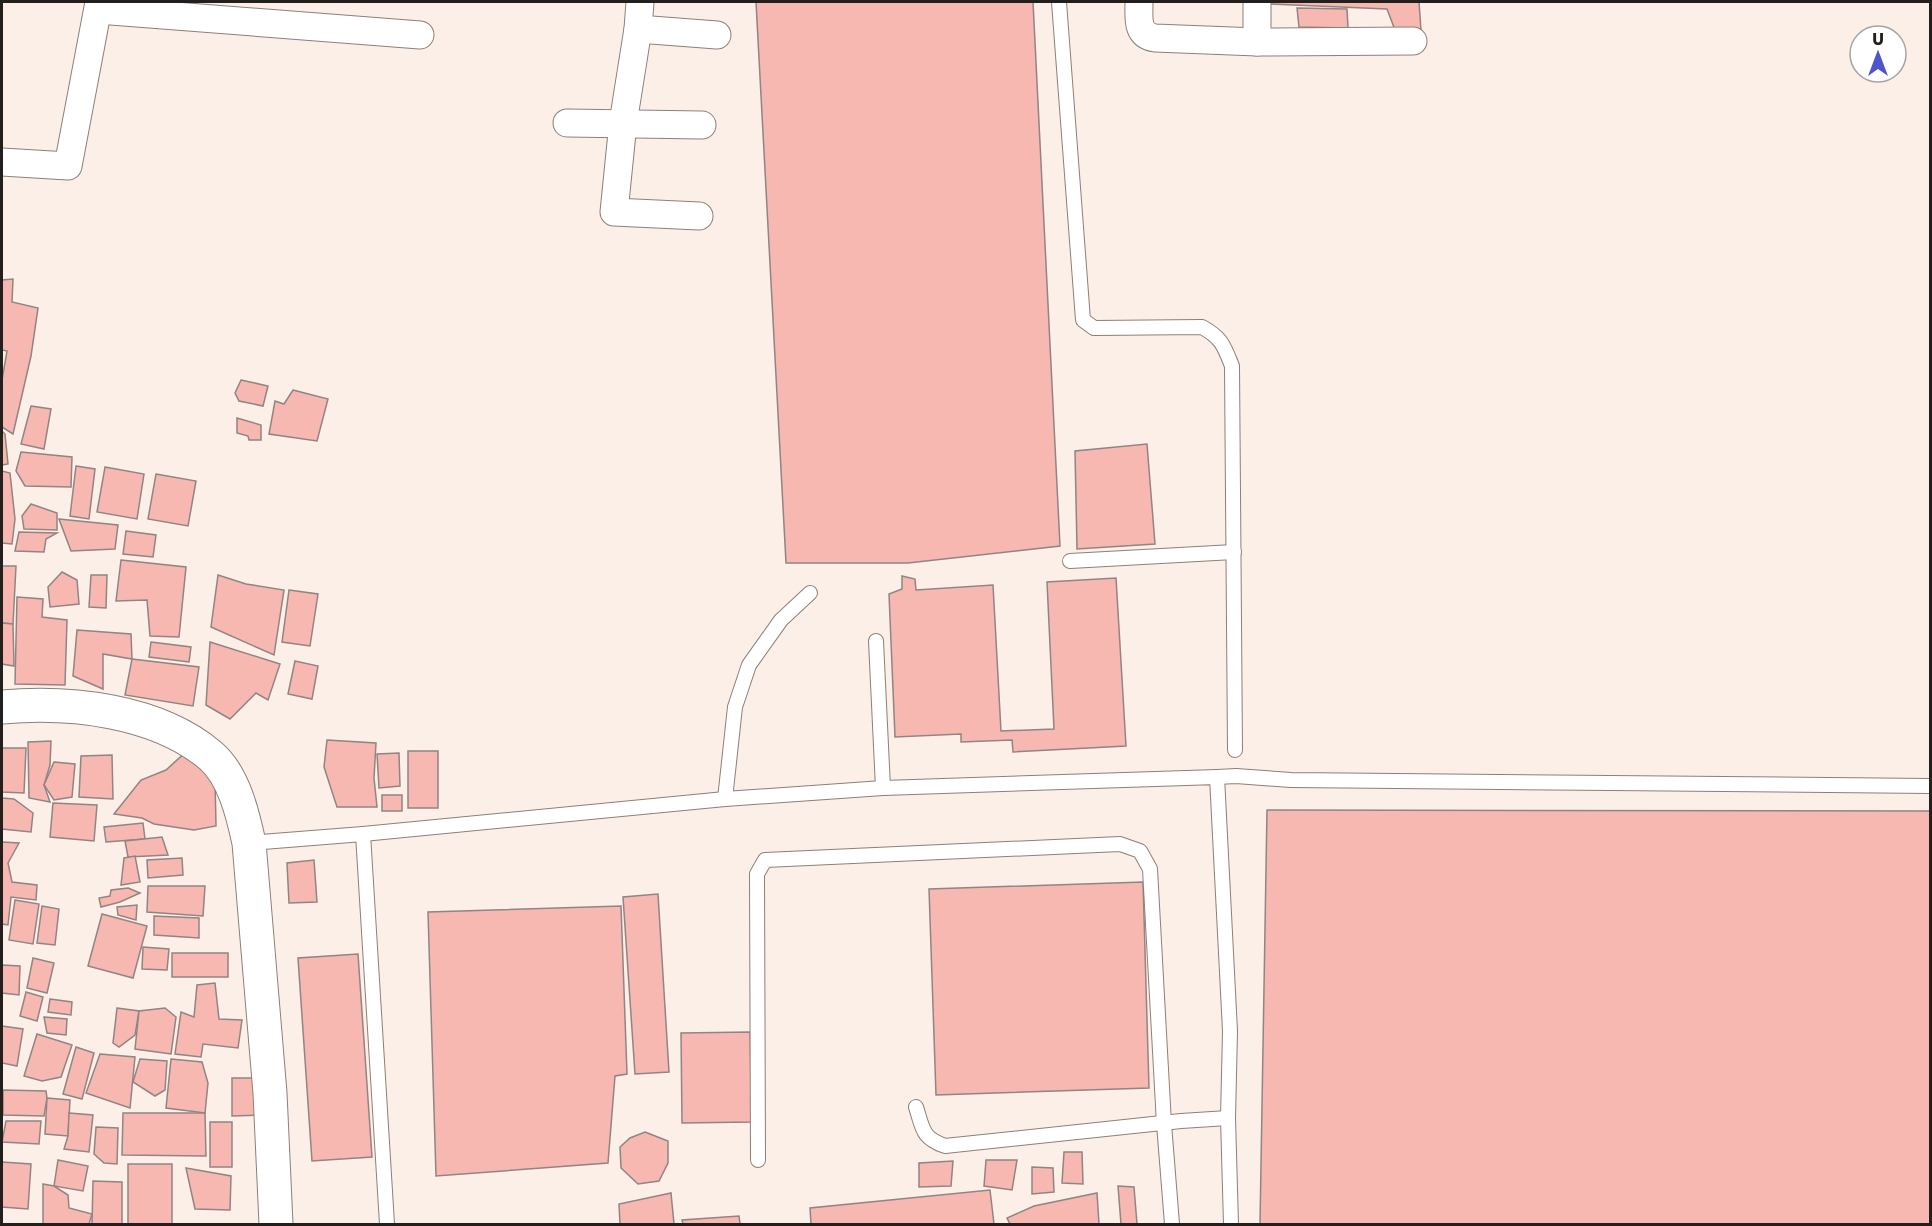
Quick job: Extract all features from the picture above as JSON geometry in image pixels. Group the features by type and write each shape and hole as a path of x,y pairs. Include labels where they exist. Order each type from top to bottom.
{"street":[{"path":"640,2 623,123 614,212 699,216"},
{"path":"1139,2 1140,27 1148,37 1257,42 1413,41"},
{"path":"1257,2 1257,42"},
{"path":"2,162 68,166 98,6 420,34"},
{"path":"638,29 717,35"},
{"path":"567,123 702,125"},
{"path":"2,707 82,707 138,718 180,736 212,757 231,782 244,817 249,843 270,1093 276,1224"}],"lane":[{"path":"1059,2 1083,320 1094,328 1202,327 1216,335 1226,349 1232,366 1235,750"},
{"path":"1070,561 1234,552"},
{"path":"725,799 735,707 749,664 781,620 810,593"},
{"path":"876,641 883,788"},
{"path":"249,843 725,799 883,788 1217,777 1236,773 1291,780 1930,786"},
{"path":"1217,777 1230,1031 1228,1118 1231,1224"},
{"path":"363,834 387,1224"},
{"path":"758,1160 757,874 765,860 1120,844 1140,851 1150,869 1172,1224"},
{"path":"916,1107 925,1134 932,1142 945,1146 1228,1118"}],"building":[{"path":"756,2 1033,2 1060,546 908,563 786,563"},
{"path":"1268,2 1419,2 1421,30 1395,30 1387,9 1268,4"},
{"path":"1297,8 1347,9 1348,28 1299,27"},
{"path":"13,279 12,302 38,308 31,356 13,434 2,427 2,380 7,351 2,350 2,280"},
{"path":"241,380 268,386 263,406 239,401 235,393"},
{"path":"293,390 328,399 317,441 269,434 275,401 284,404"},
{"path":"31,406 51,409 44,449 21,444"},
{"path":"237,418 261,425 261,440 249,440 248,436 237,433"},
{"path":"2,431 5,434 8,464 2,465"},
{"path":"1147,444 1155,544 1077,549 1075,451"},
{"path":"21,452 72,457 71,487 25,486 16,471"},
{"path":"76,466 95,469 89,519 70,516"},
{"path":"105,467 144,474 137,519 97,512"},
{"path":"2,471 10,473 15,519 12,544 2,543"},
{"path":"156,474 196,481 188,526 148,519"},
{"path":"31,504 57,513 57,530 24,529 22,516"},
{"path":"59,519 118,525 115,549 71,551"},
{"path":"126,531 156,535 153,557 123,554"},
{"path":"19,532 57,533 46,539 44,552 15,551"},
{"path":"121,560 186,567 179,637 150,636 147,600 116,601"},
{"path":"2,566 16,566 13,624 2,623"},
{"path":"62,572 77,580 79,604 50,607 48,587"},
{"path":"91,575 107,575 106,608 89,607"},
{"path":"218,575 246,584 284,590 274,655 211,627"},
{"path":"902,576 915,579 916,590 993,585 1001,731 1054,729 1047,582 1116,578 1126,746 1013,752 1012,740 961,742 961,734 895,737 889,594 902,589"},
{"path":"289,590 318,594 310,646 282,642"},
{"path":"17,597 43,599 42,617 67,620 65,685 15,684"},
{"path":"2,623 13,624 14,666 2,664"},
{"path":"77,630 131,634 132,659 103,654 103,689 73,676"},
{"path":"151,642 191,647 189,662 149,657"},
{"path":"210,642 280,664 268,700 256,693 230,719 206,705"},
{"path":"132,659 199,667 193,706 125,695"},
{"path":"295,661 318,666 312,699 288,694"},
{"path":"327,740 376,743 374,778 377,807 337,807 324,767"},
{"path":"51,741 50,765 44,785 50,802 29,798 28,742"},
{"path":"2,748 26,748 24,793 2,792"},
{"path":"188,750 215,780 216,826 194,830 154,824 142,818 114,814 141,780 166,770"},
{"path":"408,751 438,751 438,808 408,808"},
{"path":"399,753 400,786 379,788 377,754"},
{"path":"112,755 113,799 79,797 81,756"},
{"path":"54,762 75,764 72,797 54,800 44,785"},
{"path":"382,795 402,795 402,811 382,811"},
{"path":"2,798 14,799 33,813 31,832 2,829"},
{"path":"53,803 97,805 94,841 50,837"},
{"path":"1267,810 1930,811 1930,1224 1260,1224"},
{"path":"143,823 145,839 106,842 104,827"},
{"path":"162,837 168,855 128,857 125,841"},
{"path":"2,842 19,843 8,863 12,882 37,885 36,900 11,897 8,925 2,924"},
{"path":"135,856 140,882 121,885 124,858"},
{"path":"182,858 183,875 148,878 147,860"},
{"path":"314,860 317,902 289,903 287,863"},
{"path":"1143,882 1149,1088 936,1095 929,889"},
{"path":"148,886 205,886 203,916 147,912"},
{"path":"128,888 140,893 101,907 99,898 110,896 111,890"},
{"path":"658,894 669,1072 635,1074 623,897"},
{"path":"15,900 39,904 33,944 9,940"},
{"path":"137,905 136,920 118,915 117,907"},
{"path":"42,906 59,909 55,945 37,943"},
{"path":"621,906 627,1074 615,1076 608,1163 436,1176 428,912"},
{"path":"102,914 147,926 133,978 88,966"},
{"path":"154,916 199,918 199,938 154,935"},
{"path":"143,947 169,949 167,970 142,969"},
{"path":"172,953 228,953 228,977 172,977"},
{"path":"358,954 372,1157 312,1161 298,958"},
{"path":"33,958 54,963 47,993 27,988"},
{"path":"2,965 20,966 19,995 2,993"},
{"path":"215,983 219,1019 242,1020 238,1048 203,1044 201,1057 175,1054 181,1012 194,1017 197,985"},
{"path":"26,992 43,997 37,1021 20,1016"},
{"path":"50,999 72,1002 71,1015 48,1012"},
{"path":"117,1008 139,1011 135,1035 119,1047 113,1043"},
{"path":"165,1008 176,1017 171,1054 135,1049 139,1011"},
{"path":"44,1017 67,1019 66,1035 47,1033"},
{"path":"2,1026 23,1029 17,1066 2,1063"},
{"path":"750,1032 752,1122 682,1123 681,1033"},
{"path":"37,1034 72,1045 61,1077 42,1081 24,1076"},
{"path":"76,1047 94,1053 82,1099 63,1094"},
{"path":"100,1054 135,1057 130,1108 86,1093"},
{"path":"140,1059 167,1061 165,1090 155,1096 133,1082"},
{"path":"171,1059 202,1062 208,1083 205,1113 166,1108"},
{"path":"232,1078 263,1078 263,1115 232,1116"},
{"path":"3,1090 46,1091 44,1116 3,1115"},
{"path":"47,1098 70,1100 68,1136 45,1134"},
{"path":"69,1113 93,1115 89,1152 64,1149 68,1136"},
{"path":"123,1113 205,1113 206,1156 122,1155"},
{"path":"6,1121 41,1121 39,1144 2,1142"},
{"path":"210,1122 232,1122 232,1167 210,1167"},
{"path":"96,1127 118,1128 117,1164 104,1163 94,1154"},
{"path":"645,1132 668,1141 668,1163 659,1181 638,1184 621,1168 620,1147 630,1138"},
{"path":"1064,1152 1082,1152 1083,1184 1062,1183"},
{"path":"58,1160 88,1166 83,1191 54,1186"},
{"path":"986,1160 1017,1160 1012,1190 984,1186"},
{"path":"953,1161 951,1186 919,1187 919,1163"},
{"path":"2,1162 31,1164 28,1209 2,1207"},
{"path":"128,1164 172,1164 172,1224 128,1224"},
{"path":"1032,1167 1053,1168 1054,1192 1032,1194"},
{"path":"186,1168 231,1176 230,1210 195,1209"},
{"path":"93,1181 122,1182 122,1224 92,1224"},
{"path":"43,1184 54,1186 68,1195 69,1208 92,1214 89,1224 43,1224"},
{"path":"1118,1186 1134,1187 1137,1224 1121,1224"},
{"path":"990,1190 994,1224 811,1224 810,1208"},
{"path":"671,1193 674,1224 620,1224 619,1204"},
{"path":"1097,1193 1099,1224 1010,1224 1007,1218 1034,1206"},
{"path":"739,1216 740,1224 683,1224 682,1220"}]}
